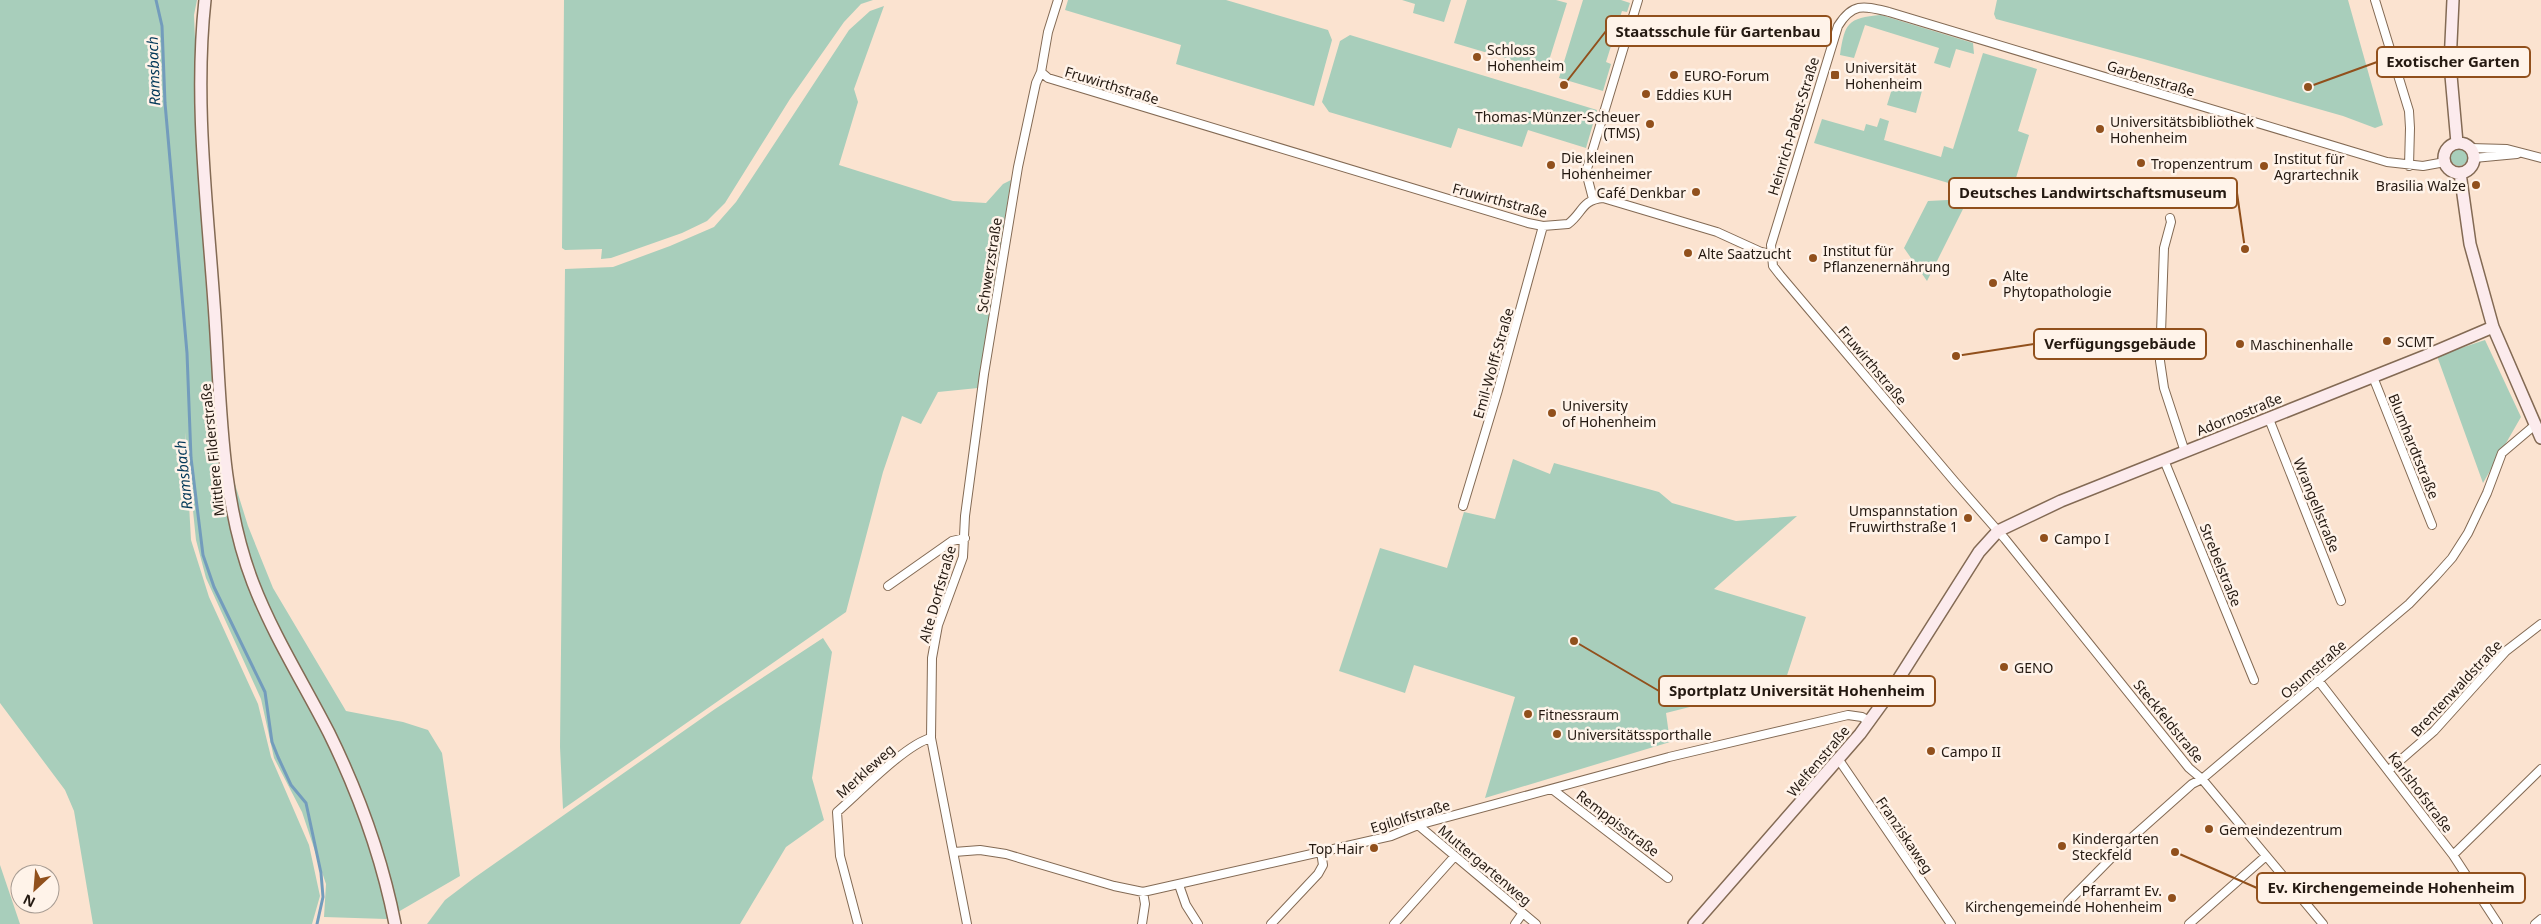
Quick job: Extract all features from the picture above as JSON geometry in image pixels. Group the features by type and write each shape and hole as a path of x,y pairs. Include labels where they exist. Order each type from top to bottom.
{"main road":[{"name":"Mittlere Filderstraße","path":"205,0 202,57 202,122 224,437 232,514 253,584 329,734 362,808 377,851 395,924"},
{"path":"2453,0 2450,64 2457,143"},
{"path":"2457,143 2472,153 2468,170 2460,173 2451,170 2445,162 2445,152 2452,144 2457,143"},
{"path":"2460,173 2470,244 2493,327 2541,438"},
{"name":"Adornostraße","path":"2002,535 2061,501 2373,377 2493,327"},
{"name":"Welfenstraße","path":"1694,924 1839,760 1870,722 1979,552 2002,535"}],"street":[{"name":"Schwerzstraße","path":"965,538 970,477 998,289 1022,148 1036,82 1041,72 1048,32 1058,0"},
{"path":"1638,0 1586,172 1593,199 1603,198 1696,226 1730,237 1761,252 1770,254"},
{"path":"2375,0 2408,111 2410,128 2409,166"},
{"name":"Garbenstraße","path":"1850,10 1864,7 1889,12 2387,162 2409,166 2445,162"},
{"name":"Heinrich-Pabst-Straße","path":"1770,254 1783,203 1830,48 1838,26 1850,10"},
{"name":"Fruwirthstraße","path":"1041,72 1048,78 1543,226 1568,224 1580,208 1593,199"},
{"path":"2472,153 2523,154 2541,158"},
{"path":"2170,218 2171,222 2164,248 2160,361 2164,388 2185,452"},
{"name":"Emil-Wolff-Straße","path":"1463,506 1501,381 1543,226"},
{"name":"Fruwirthstraße","path":"1770,254 1773,266 1780,275 2002,535"},
{"name":"Blumhardtstraße","path":"2373,377 2432,525"},
{"name":"Wrangellstraße","path":"2268,419 2341,601"},
{"name":"Osumstraße","path":"2068,902 2128,841 2192,784 2202,779 2409,604 2452,558 2481,507 2502,453 2535,425"},
{"name":"Strebelstraße","path":"2164,460 2254,680"},
{"name":"Steckfeldstraße","path":"2002,535 2190,768 2202,779 2323,924"},
{"name":"Alte Dorfstraße","path":"888,586 952,541 965,538 963,557 938,625 932,658 932,738 967,924"},
{"name":"Brentenwaldstraße","path":"2389,770 2434,731 2506,651 2541,624"},
{"name":"Karlshofstraße","path":"2318,680 2453,855 2498,924"},
{"name":"Egilolfstraße","path":"954,852 980,850 1006,854 1114,886 1143,892 1391,836 1418,825 1669,757 1848,715 1862,717 1870,722"},
{"name":"Merkleweg","path":"858,924 840,856 837,812 904,752 923,740 932,738"},
{"name":"Franziskaweg","path":"1839,760 1951,924"},
{"path":"2453,855 2541,769"},
{"name":"Remppisstraße","path":"1552,789 1668,878"},
{"name":"Muttergartenweg","path":"1418,825 1536,924"},
{"path":"1271,924 1318,874 1323,865 1321,852"},
{"path":"2189,924 2266,856"},
{"path":"1394,924 1454,857"},
{"path":"1178,885 1186,905 1198,924"},
{"path":"1142,924 1143,892"},
{"path":"1515,924 1522,914"},
{"path":"2535,924 2541,919"}],"green space":[{"path":"0,0 197,0 194,15 205,271 216,423 248,526 273,588 346,711 403,722 428,730 442,753 460,876 386,919 324,917 326,884 302,812 274,758 261,699 206,578 196,540 185,432 191,540 209,597 258,704 271,757 309,845 320,896 312,924 93,924 74,811 65,790 0,703"},
{"path":"564,0 873,0 861,4 844,22 790,99 725,203 707,221 682,233 611,258 601,259 602,249 565,250 562,248"},
{"path":"1068,0 1226,0 1328,30 1332,40 1314,106 1176,64 1181,45 1065,10"},
{"path":"1402,0 1451,0 1444,22 1413,13 1415,4"},
{"path":"1467,0 1556,0 1567,3 1546,70 1454,43"},
{"path":"1583,0 1621,0 1630,3 1627,12 1622,11 1606,62 1611,64 1603,91 1559,78"},
{"path":"1997,0 2348,0 2383,125 2375,128 2343,116 1996,19 1994,14"},
{"path":"884,6 854,89 858,102 839,165 953,201 986,203 1003,184 1011,180 978,388 938,392 921,424 902,416 883,472 846,612 563,809 560,747 565,269 613,267 714,227 736,202 849,30 870,11"},
{"path":"1881,15 1973,43 1974,54 1956,49 1950,68 1934,63 1939,48 1865,25 1854,58 1840,55 1846,29 1850,24 1861,18"},
{"path":"1350,35 1597,110 1586,148 1528,130 1522,147 1458,128 1451,148 1329,112 1322,102 1340,41"},
{"path":"1983,53 2037,69 2018,131 2029,135 2009,201 1814,143 1822,119 1864,131 1866,124 1877,127 1880,118 1889,121 1884,140 1941,157 1944,146 1953,149"},
{"path":"1895,79 1923,87 1916,113 1887,105"},
{"path":"2459,148 2465,151 2468,157 2465,163 2459,166 2453,163 2450,157 2453,151"},
{"path":"1968,199 1927,281 1904,248 1928,201"},
{"path":"2485,340 2521,417 2483,483 2437,356"},
{"path":"1513,459 1550,474 1554,463 1659,492 1672,503 1736,521 1797,516 1714,589 1806,617 1778,703 1745,693 1666,713 1670,742 1485,798 1515,697 1414,665 1405,693 1339,671 1380,548 1447,568 1464,512 1495,519"},
{"path":"823,638 832,652 812,778 824,820 786,847 740,924 427,924 445,900 474,878 715,709"},
{"path":"0,865 10,894 10,914 17,914 20,924 0,924"}],"waterway":[{"name":"Ramsbach","path":"156,0 162,26 165,103 187,353 191,458 203,555 214,587 265,692 272,742 278,757 291,785 306,803 321,873 323,897 317,924"}],"place":[{"name":"Schloss Hohenheim","path":"1477,57"},
{"name":"EURO-Forum","path":"1674,75"},
{"name":"Universität Hohenheim","path":"1835,75"},
{"name":"Staatsschule für Gartenbau","path":"1564,85"},
{"name":"Exotischer Garten","path":"2308,87"},
{"name":"Eddies KUH","path":"1646,94"},
{"name":"Thomas-Münzer-Scheuer (TMS)","path":"1650,124"},
{"name":"Universitätsbibliothek Hohenheim","path":"2100,129"},
{"name":"Tropenzentrum","path":"2141,163"},
{"name":"Die kleinen Hohenheimer","path":"1551,165"},
{"name":"Institut für Agrartechnik","path":"2264,166"},
{"name":"Brasilia Walze","path":"2476,185"},
{"name":"Café Denkbar","path":"1696,192"},
{"name":"Deutsches Landwirtschaftsmuseum","path":"2245,249"},
{"name":"Alte Saatzucht","path":"1688,253"},
{"name":"Institut für Pflanzenernährung","path":"1813,258"},
{"name":"Alte Phytopathologie","path":"1993,283"},
{"name":"SCMT","path":"2387,341"},
{"name":"Maschinenhalle","path":"2240,344"},
{"name":"Verfügungsgebäude","path":"1956,356"},
{"name":"University of Hohenheim","path":"1552,413"},
{"name":"Umspannstation Fruwirthstraße 1","path":"1968,518"},
{"name":"Campo I","path":"2044,538"},
{"name":"Sportplatz Universität Hohenheim","path":"1574,641"},
{"name":"GENO","path":"2004,667"},
{"name":"Fitnessraum","path":"1528,714"},
{"name":"Universitätssporthalle","path":"1557,734"},
{"name":"Campo II","path":"1931,751"},
{"name":"Gemeindezentrum","path":"2209,829"},
{"name":"Kindergarten Steckfeld","path":"2062,846"},
{"name":"Top Hair","path":"1374,848"},
{"name":"Ev. Kirchengemeinde Hohenheim","path":"2175,852"},
{"name":"Pfarramt Ev. Kirchengemeinde Hohenheim","path":"2172,898"}]}
